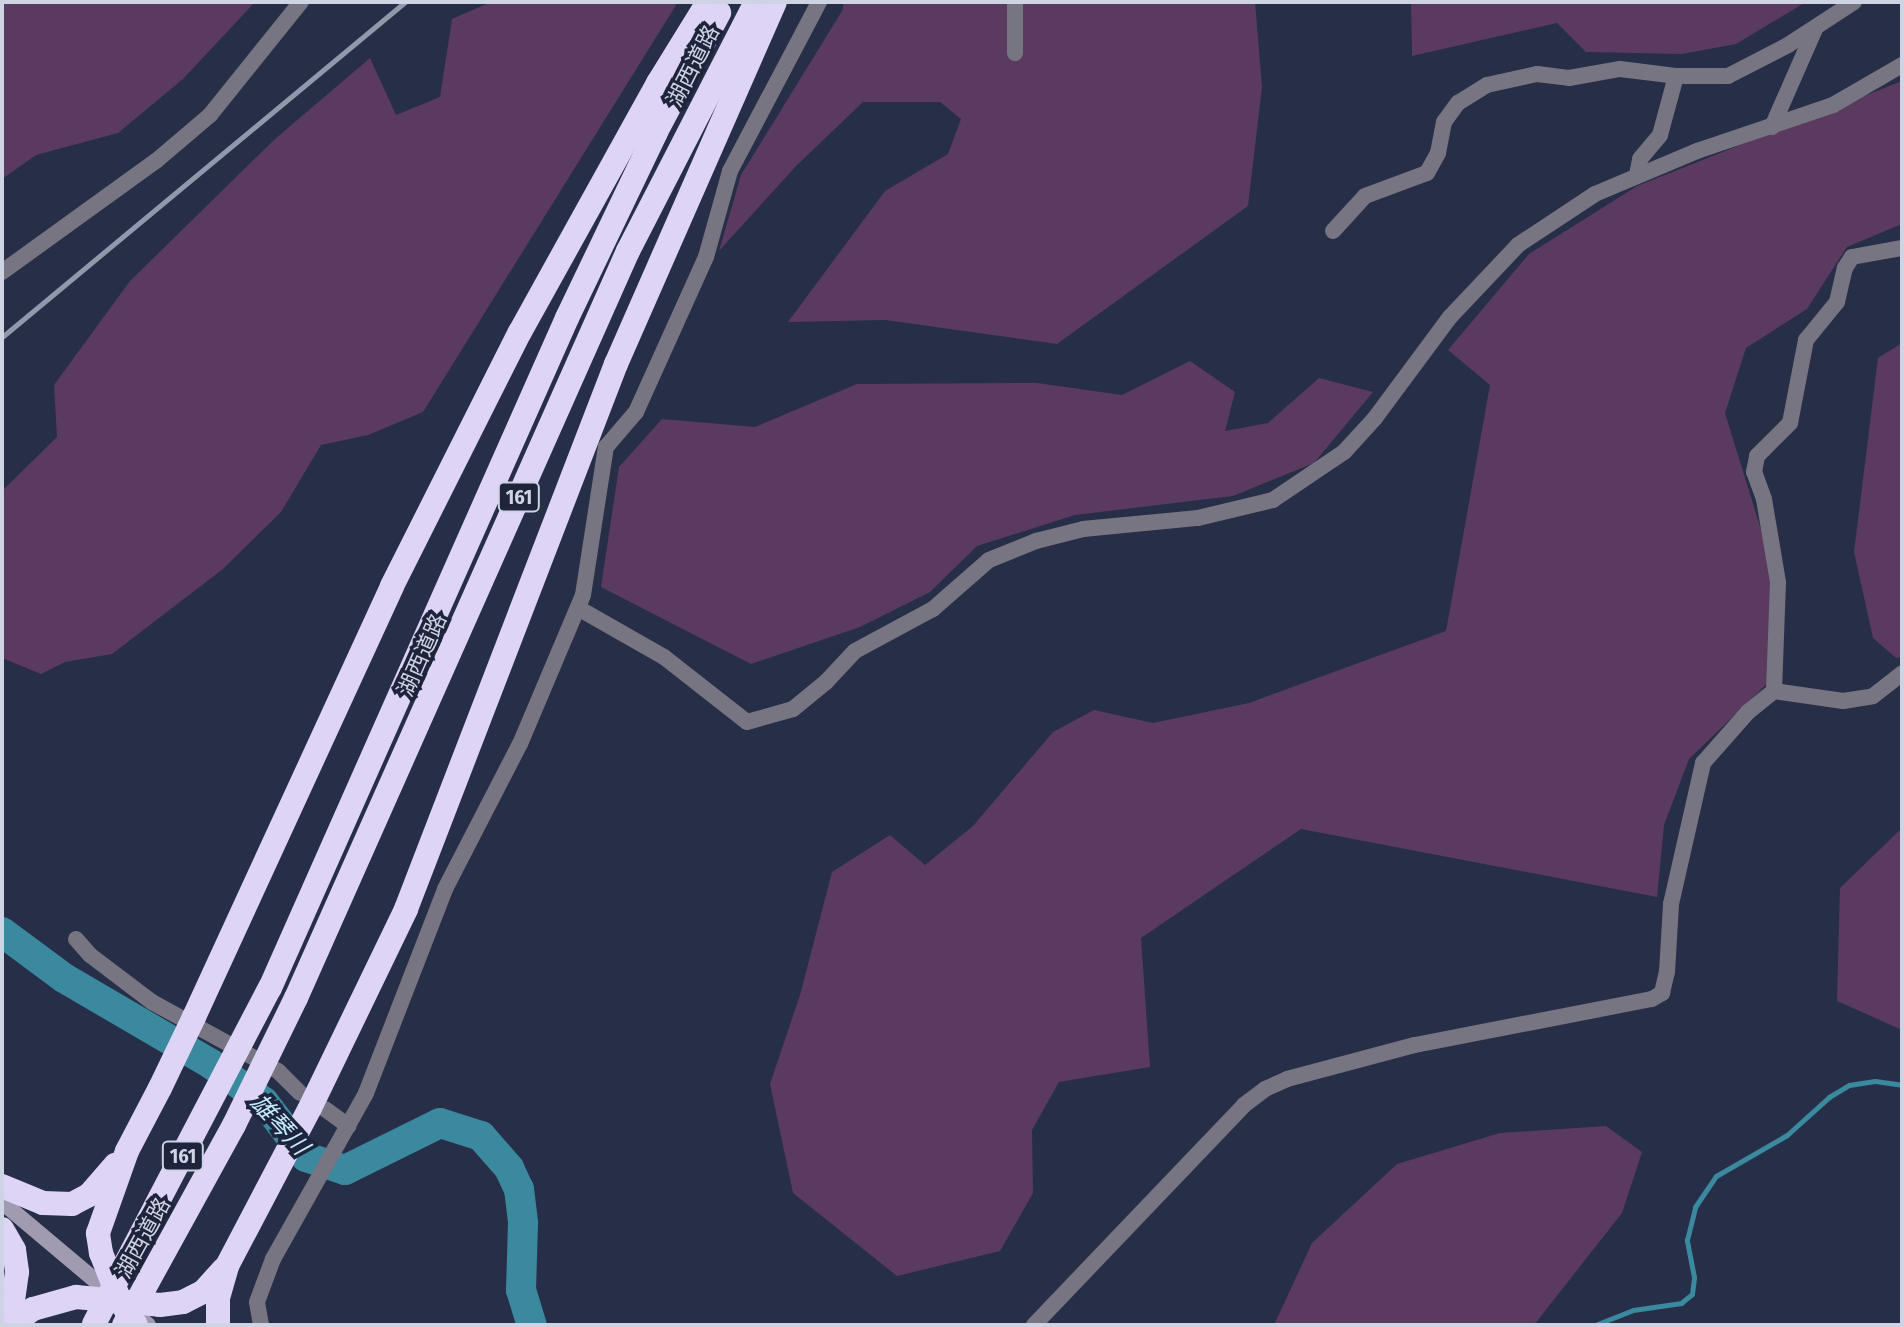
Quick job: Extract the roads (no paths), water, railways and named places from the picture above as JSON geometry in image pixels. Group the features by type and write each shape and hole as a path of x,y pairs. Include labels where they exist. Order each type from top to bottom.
{"highway":[{"path":"122,1313 101,1253 98,1233 127,1151 194,1017 392,586 520,332 658,83 708,2"},
{"name":"湖西道路","path":"94,1325 270,988 567,318 656,132 724,2"},
{"name":"湖西道路","path":"122,1313 234,1125 296,998 628,251 756,2"},
{"path":"218,1325 218,1298 227,1266 275,1179 406,909 616,364 775,2"},
{"path":"2,1186 43,1203 72,1204 89,1195 127,1151"},
{"path":"2,1229 14,1250 17,1272 13,1299 2,1324"},
{"path":"122,1313 183,1302 203,1292 227,1266"},
{"path":"11,1325 33,1309 76,1297 122,1313 136,1325"}],"main road":[{"path":"2,1202 122,1313 148,1325"}],"street":[{"path":"2,272 156,161 210,115 301,2"},
{"path":"261,1325 257,1302 273,1259 366,1093 445,889 520,744 578,608 583,595 606,447 636,412 706,257 730,171 819,2"},
{"path":"1015,2 1015,53"},
{"path":"1333,231 1365,196 1427,173 1438,153 1444,122 1458,103 1487,85 1537,74 1569,78 1620,69 1676,76 1728,76 1854,2"},
{"path":"1772,127 1816,27"},
{"path":"578,608 664,657 747,722 793,709 826,682 855,651 933,609 989,560 1036,541 1083,529 1236,512 1284,493 1344,452 1375,418 1450,317 1518,245 1595,194 1697,151 1833,105 1902,65"},
{"path":"1637,175 1640,159 1660,135 1676,76"},
{"path":"1774,691 1778,582 1764,499 1754,472 1757,456 1790,423 1806,340 1837,302 1845,268 1852,257 1902,248"},
{"path":"1034,1325 1244,1105 1265,1089 1287,1079 1415,1045 1652,999 1662,993 1667,972 1671,904 1703,763 1748,712 1774,691 1843,701 1873,696 1902,673"},
{"path":"76,939 90,955 152,1002 278,1071 344,1134"}],"waterway":[{"name":"雄琴川","path":"2,932 64,978 211,1064 264,1102 306,1157 345,1170 440,1123 481,1136 509,1168 519,1189 523,1223 521,1290 532,1325"},
{"path":"1595,1325 1633,1310 1681,1303 1692,1294 1694,1277 1687,1240 1695,1207 1716,1176 1787,1135 1829,1097 1849,1085 1875,1081 1902,1085"}],"railway":[{"path":"2,337 405,2"}]}
